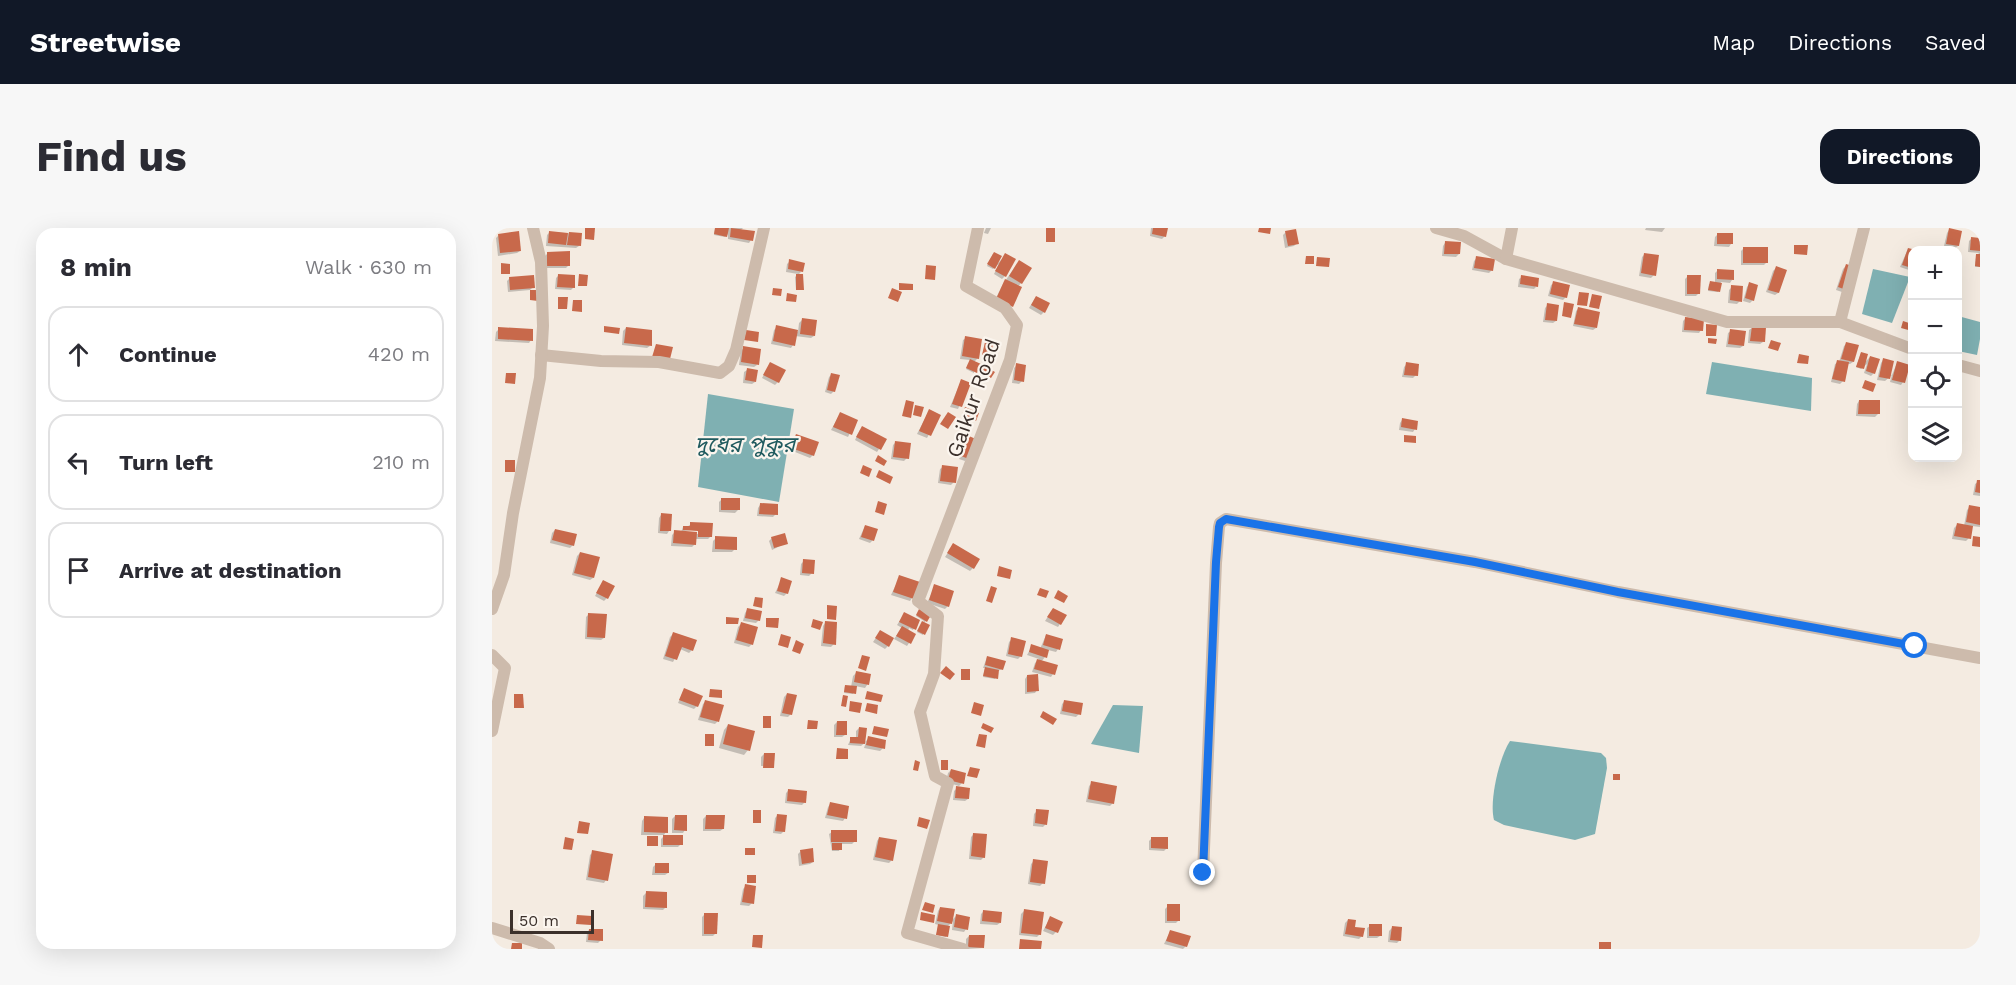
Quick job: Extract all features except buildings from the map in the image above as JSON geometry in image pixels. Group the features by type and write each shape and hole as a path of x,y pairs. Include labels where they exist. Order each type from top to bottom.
{"street":[{"path":"492,609 504,575 513,513 540,378 543,326 541,262 533,228"},
{"path":"541,355 602,361 659,362 720,372 729,366 736,350 764,228"},
{"name":"Gaikur Road","path":"963,949 907,933 948,783 935,777 920,712 934,674 938,616 918,601 1010,360 1017,325 1005,308 966,286 978,228"},
{"path":"1436,228 1464,236 1506,259 1727,322 1840,322 1908,348"},
{"path":"1506,259 1512,228"},
{"path":"1840,322 1864,228"},
{"path":"1962,366 1980,371"},
{"path":"1203,873 1216,562 1219,527 1220,523 1226,519 1475,562 1652,598 1980,658"},
{"path":"492,655 504,669 492,731"},
{"path":"492,928 540,943 549,949"}],"water":[{"path":"1873,269 1908,277 1908,282 1892,323 1862,314"},
{"path":"1962,317 1980,322 1977,355 1962,352"},
{"path":"1712,362 1812,378 1811,411 1706,394"},
{"name":"দুধের পুকুর","path":"708,394 794,409 779,502 698,487"},
{"path":"1113,705 1143,706 1139,753 1091,744"},
{"path":"1510,741 1601,753 1606,758 1607,768 1595,834 1575,840 1504,825 1494,820 1493,802 1496,780"}],"route":[{"path":"1203,873 1216,562 1219,527 1220,523 1226,519 1475,562 1618,592 1915,646"}]}
